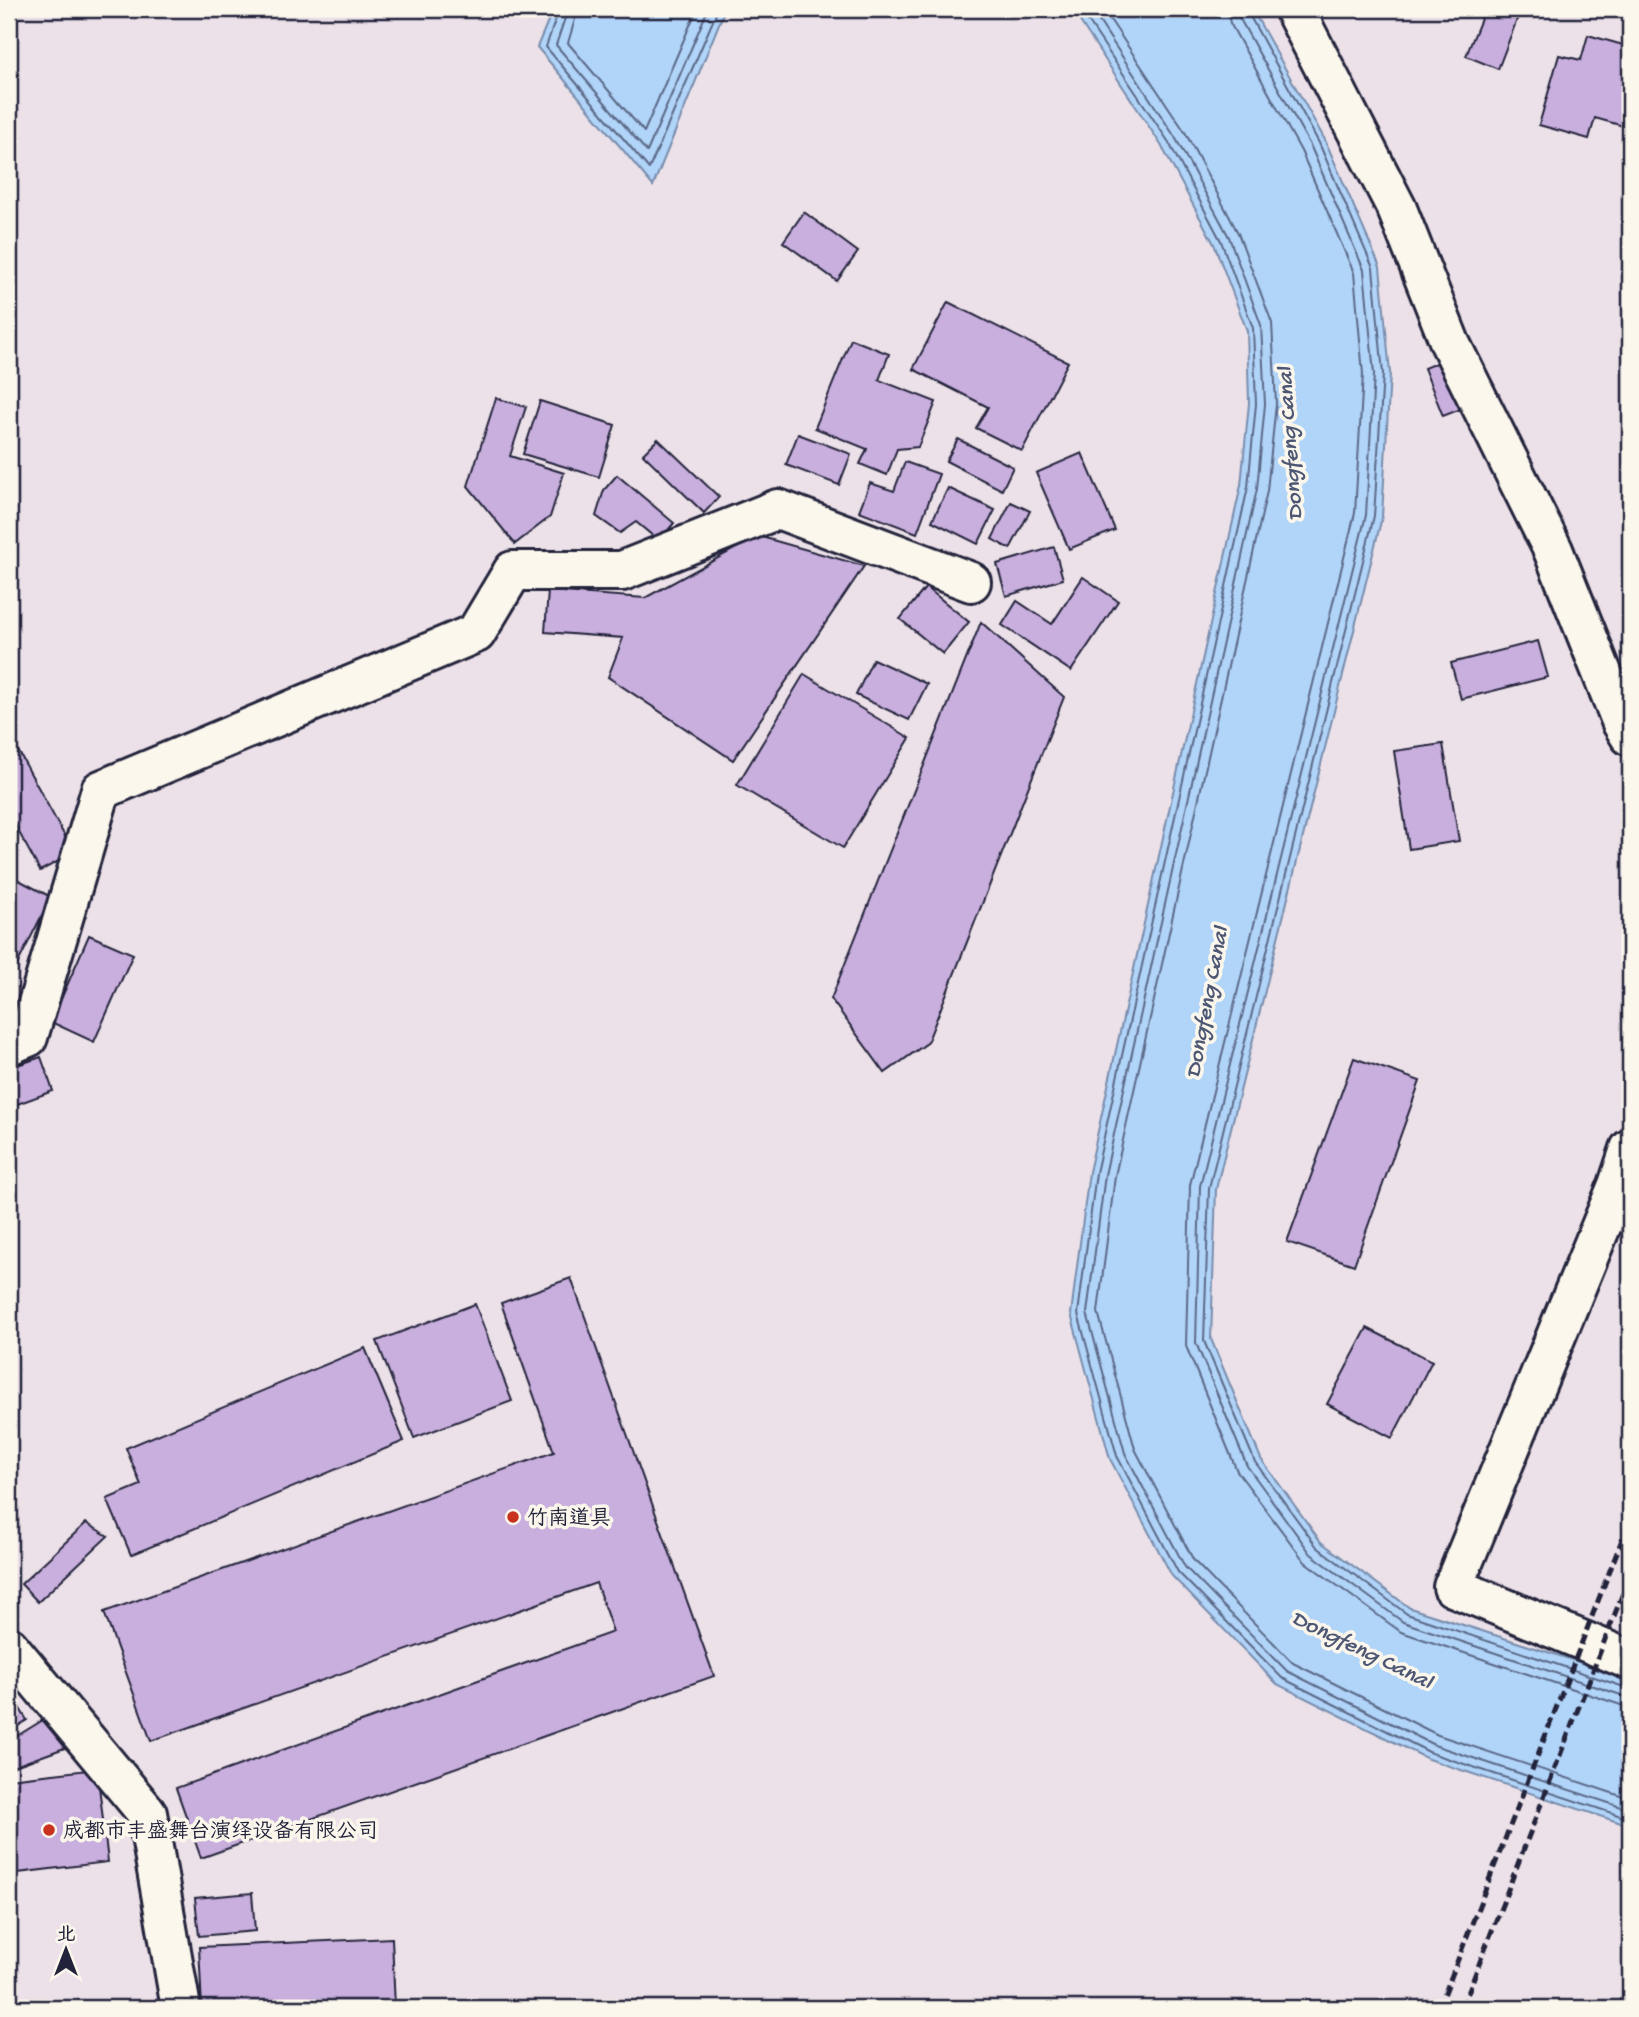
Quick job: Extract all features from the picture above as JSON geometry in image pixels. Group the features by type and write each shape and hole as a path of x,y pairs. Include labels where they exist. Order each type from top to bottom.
{"street":[{"path":"1294,9 1397,209 1450,343 1553,550 1622,723 1630,736"},
{"path":"9,1045 28,1037 101,790 476,633 513,571 622,571 778,509 971,582"},
{"path":"1630,1149 1618,1185 1453,1587 1630,1660"},
{"path":"9,1647 147,1813 181,2008"}],"water":[{"path":"553,9 725,9 653,186 537,47"},
{"name":"Dongfeng Canal","path":"1072,9 1252,9 1325,140 1380,267 1390,373 1382,517 1216,1189 1211,1339 1261,1459 1321,1542 1410,1608 1582,1663 1630,1683 1630,1826 1428,1759 1277,1684 1172,1576 1110,1459 1071,1314 1089,1172 1241,485 1249,403 1247,331 1214,244 1161,145"}],"building":[{"path":"1485,9 1521,9 1498,69 1466,56"},
{"path":"1588,35 1630,47 1630,128 1595,118 1589,139 1539,125 1559,55 1581,60"},
{"path":"804,212 858,252 837,281 783,242"},
{"path":"948,302 1068,362 1022,451 976,428 988,407 913,369"},
{"path":"851,339 889,354 879,380 936,402 918,447 897,449 887,475 860,464 867,449 815,428"},
{"path":"1443,360 1461,409 1443,416 1424,368"},
{"path":"496,398 526,407 510,456 564,473 550,517 515,544 468,486"},
{"path":"540,401 615,425 599,477 523,454"},
{"path":"798,434 851,454 839,485 786,465"},
{"path":"658,439 719,497 704,513 643,454"},
{"path":"958,439 1013,467 1002,490 946,461"},
{"path":"1082,453 1115,530 1069,549 1036,473"},
{"path":"905,462 939,474 917,533 859,511 870,483 894,491"},
{"path":"617,475 674,523 659,541 636,522 620,533 596,516 604,490"},
{"path":"948,488 995,510 978,544 932,521"},
{"path":"1011,502 1030,511 1010,549 992,539"},
{"path":"758,536 864,566 733,760 608,677 623,638 545,632 548,591 645,598"},
{"path":"1054,547 1063,579 1006,596 997,564"},
{"path":"1083,577 1118,601 1071,671 1002,625 1017,601 1052,624"},
{"path":"926,587 969,622 943,654 900,619"},
{"path":"981,622 1064,697 927,1043 885,1073 831,999"},
{"path":"1538,641 1548,677 1461,699 1451,663"},
{"path":"873,659 927,684 909,720 856,695"},
{"path":"804,674 910,738 843,848 737,785"},
{"path":"9,734 74,853 40,871 9,814"},
{"path":"1443,744 1459,841 1409,849 1394,751"},
{"path":"15,878 51,897 9,981 9,890"},
{"path":"89,935 133,954 94,1042 51,1022"},
{"path":"41,1057 53,1091 9,1107 9,1068"},
{"path":"1354,1058 1420,1081 1354,1265 1287,1242"},
{"name":"竹南道具","path":"571,1278 714,1676 201,1858 176,1788 613,1632 596,1583 151,1741 104,1612 554,1452 501,1303"},
{"path":"475,1304 512,1401 414,1438 377,1341"},
{"path":"1367,1328 1432,1361 1392,1438 1327,1404"},
{"path":"365,1348 404,1441 131,1555 107,1499 141,1485 126,1448"},
{"path":"86,1523 108,1536 38,1602 21,1584"},
{"path":"9,1694 27,1720 9,1732"},
{"path":"43,1720 70,1746 9,1768 9,1741"},
{"path":"97,1769 108,1862 9,1874 9,1779"},
{"path":"252,1893 255,1931 199,1936 195,1898"},
{"path":"392,1938 395,2008 202,2008 199,1947"}],"railway":[{"path":"1439,2008 1630,1519"},
{"path":"1462,2008 1630,1575"},
{"path":"1619,2008 1630,1973"}],"place":[{"name":"竹南道具","path":"513,1517"},
{"name":"成都市丰盛舞台演绎设备有限公司","path":"49,1830"}]}
